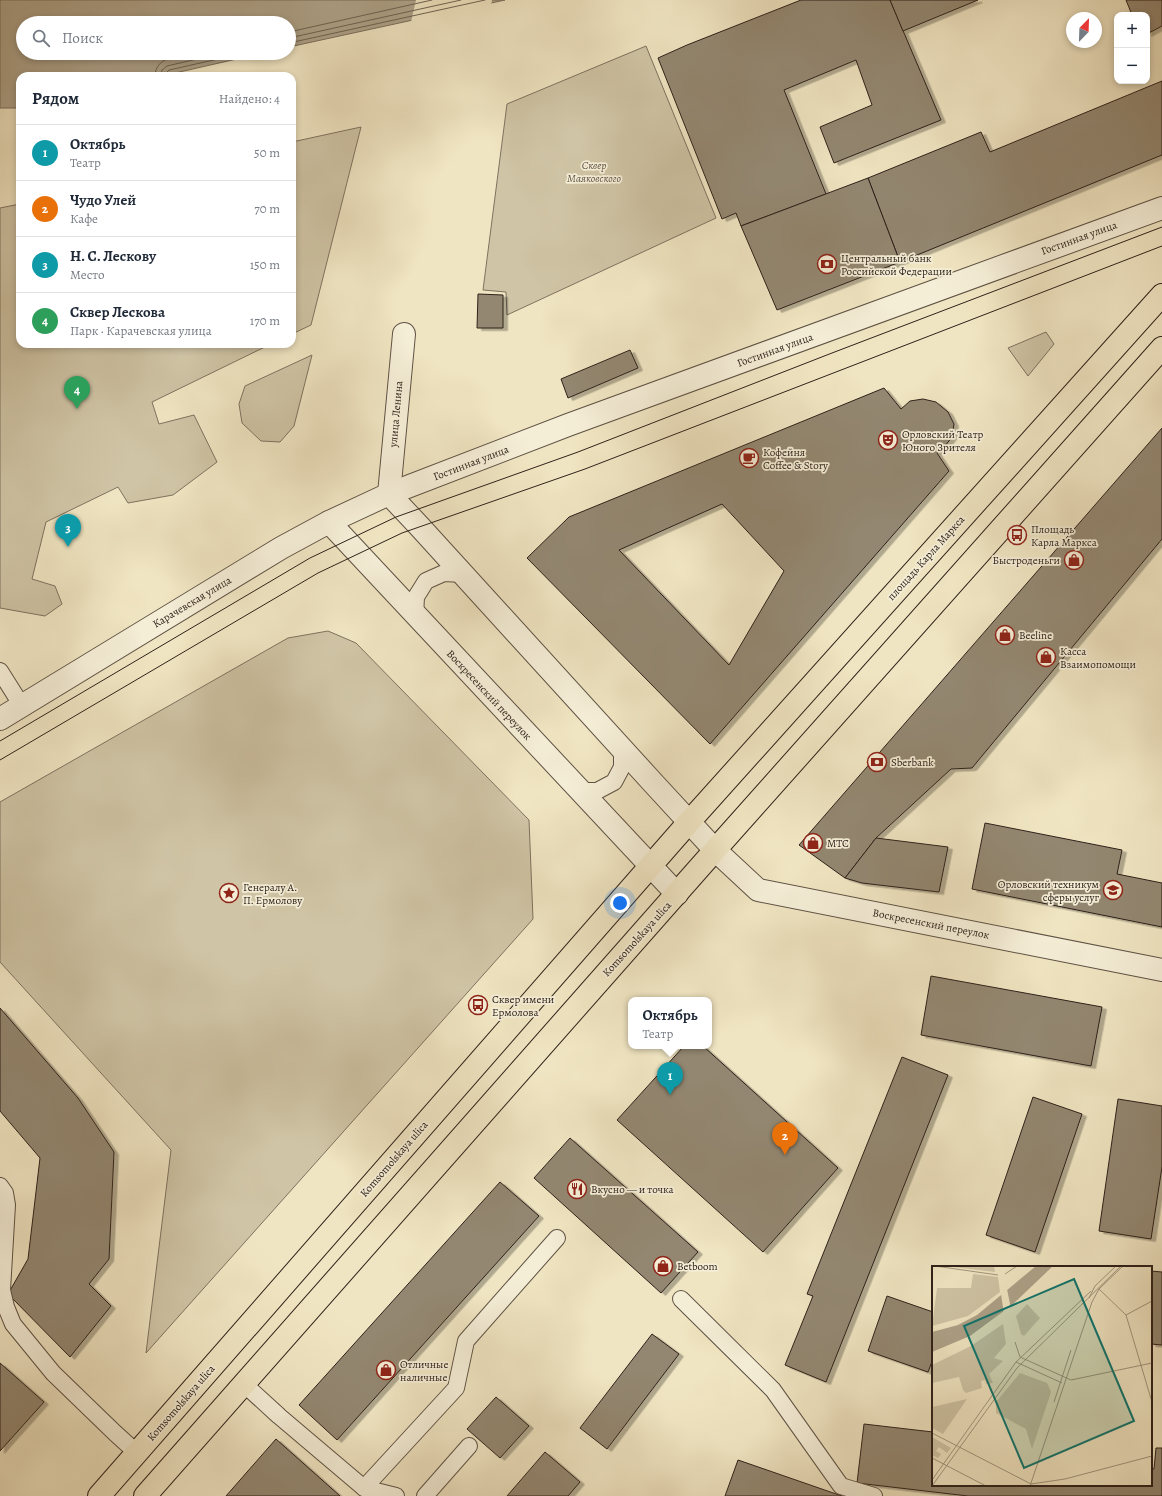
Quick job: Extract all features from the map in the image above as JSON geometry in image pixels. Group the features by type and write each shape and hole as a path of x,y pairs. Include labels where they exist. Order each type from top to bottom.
{"main road":[{"name":"площадь Карла Маркса","path":"689,822 1162,295"},
{"path":"716,850 1162,348"},
{"name":"Komsomolskaya ulica","path":"99,1496 689,822"},
{"name":"Komsomolskaya ulica","path":"145,1496 716,850"}],"street":[{"name":"Гостинная улица","path":"389,494 568,425 1162,208"},
{"name":"улица Ленина","path":"389,494 404,334"},
{"name":"Карачевская улица","path":"0,719 281,548 330,522 389,494"},
{"path":"389,494 689,822"},
{"name":"Воскресенский переулок","path":"330,522 676,894"},
{"name":"Воскресенский переулок","path":"689,822 758,890 1162,970"}],"lane":[{"path":"416,616 416,597 426,581 444,573 463,574"},
{"path":"0,671 22,706"},
{"path":"580,791 597,791 614,782 622,767 622,749"},
{"path":"0,1186 5,1193 7,1205 2,1290 6,1307 14,1324 53,1373 137,1453"},
{"path":"364,1488 456,1388 466,1341 557,1238"},
{"path":"681,1299 773,1390 840,1486 874,1496"},
{"path":"244,1384 279,1416 364,1488 396,1496"},
{"path":"425,1496 469,1446"}],"green space":[{"name":"Сквер Маяковского","path":"646,46 716,218 507,315 506,292 483,290 507,104"},
{"path":"361,127 311,325 296,332 296,141"},
{"path":"16,205 16,348 263,348 152,402 159,424 194,415 217,462 173,495 128,503 118,487 46,522 32,579 55,586 62,604 45,616 0,608 0,208"},
{"path":"1046,332 1054,344 1028,376 1008,348"},
{"path":"312,355 294,426 280,442 261,441 242,423 239,404 245,386"},
{"path":"328,631 356,643 529,820 533,919 146,1353 171,1150 0,962 0,802 288,638"}],"water":[{"path":"0,0 505,0 296,45 296,16 16,16 16,60 232,60 180,72 16,72 16,108 0,108"}],"pier":[{"path":"416,0 492,0 491,5 411,22"}],"building":[{"path":"801,0 890,0 941,120 834,163 820,127 872,105 856,60 784,90 826,194 741,226 736,213 722,219 658,58"},
{"path":"890,0 978,0 903,31"},
{"path":"1126,0 1162,0 1162,26 1150,32 1150,12 1131,12"},
{"path":"1162,81 1162,155 900,262 868,178 981,132 990,152"},
{"path":"868,178 900,262 777,310 741,226"},
{"path":"478,294 503,295 503,328 477,328"},
{"path":"630,350 638,368 568,398 561,379"},
{"path":"884,388 901,409 910,401 923,399 936,402 948,412 954,424 952,437 937,453 949,471 710,744 527,558 569,517","holes":["722,504 784,571 729,665 619,550"]},
{"path":"1162,428 1162,539 972,768 951,769 876,838 845,878 799,845"},
{"path":"985,823 1122,850 1117,874 1162,883 1162,927 972,889"},
{"path":"876,838 948,847 939,892 862,883 845,878"},
{"path":"931,976 1102,1007 1091,1066 921,1035"},
{"path":"0,1008 78,1098 114,1152 109,1259 89,1284 111,1306 70,1357 8,1294 28,1259 40,1158 0,1111"},
{"path":"681,1049 706,1049 838,1168 763,1252 617,1120"},
{"path":"902,1057 948,1075 826,1382 785,1365 813,1296 807,1294"},
{"path":"1033,1097 1082,1114 1035,1252 986,1235"},
{"path":"1118,1099 1162,1106 1162,1167 1151,1239 1099,1231"},
{"path":"570,1138 698,1252 661,1293 534,1178"},
{"path":"500,1182 539,1216 337,1440 299,1405"},
{"path":"1152,1271 1162,1272 1162,1345 1152,1344"},
{"path":"887,1296 932,1312 932,1362 928,1372 868,1351"},
{"path":"652,1334 679,1354 607,1449 580,1428"},
{"path":"0,1363 44,1402 0,1451"},
{"path":"496,1397 529,1426 500,1458 467,1429"},
{"path":"864,1424 932,1432 932,1486 1152,1486 1152,1469 1154,1469 1156,1448 1162,1448 1162,1496 968,1496 857,1483"},
{"path":"276,1439 340,1496 226,1496"},
{"path":"545,1452 580,1482 568,1496 507,1496"},
{"path":"738,1460 842,1496 725,1496"}],"tram line":[{"path":"0,741 310,558 396,517 578,452 1162,227"},
{"path":"0,760 318,573 402,533 585,469 1162,246"}],"place":[{"name":"Центральный банк Российской Федерации","path":"827,264"},
{"name":"Сквер Лескова","path":"77,409"},
{"name":"Орловский Театр Юного Зрителя","path":"888,440"},
{"name":"Кофейня Coffee & Story","path":"749,458"},
{"name":"Площадь Карла Маркса","path":"1017,535"},
{"name":"Н. С. Лескову","path":"68,547"},
{"name":"Быстроденьги","path":"1074,560"},
{"name":"Beeline","path":"1005,635"},
{"name":"Касса Взаимопомощи","path":"1046,657"},
{"name":"Sberbank","path":"877,762"},
{"name":"МТС","path":"813,843"},
{"name":"Орловский техникум сферы услуг","path":"1113,890"},
{"name":"Генералу А. П. Ермолову","path":"229,893"},
{"name":"Сквер имени Ермолова","path":"478,1005"},
{"name":"Октябрь","path":"670,1095"},
{"name":"Чудо Улей","path":"785,1155"},
{"name":"Вкусно — и точка","path":"577,1189"},
{"name":"Betboom","path":"663,1266"},
{"name":"Отличные наличные","path":"386,1370"}]}
